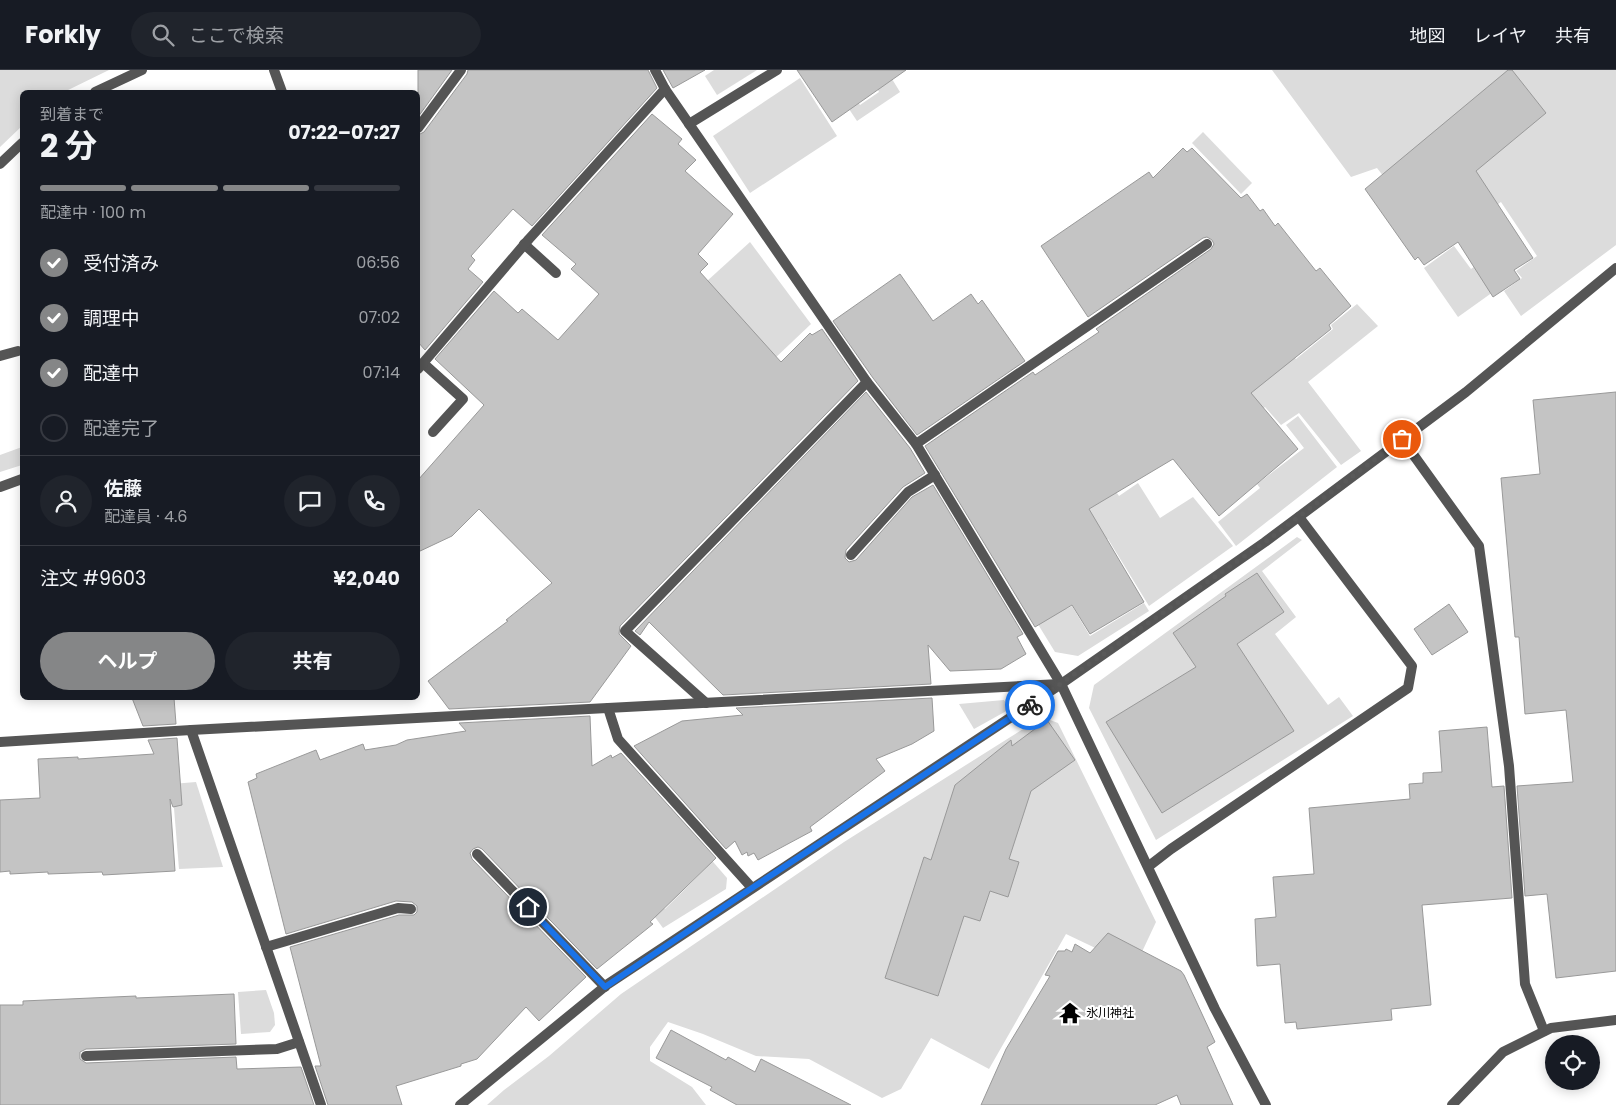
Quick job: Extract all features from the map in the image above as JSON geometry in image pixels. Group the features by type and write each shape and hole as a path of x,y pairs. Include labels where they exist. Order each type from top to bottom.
{"street":[{"path":"99,90 142,70"},
{"path":"274,70 281,90"},
{"path":"420,125 461,70"},
{"path":"656,70 665,89 867,382 916,444 1061,684 1216,1009 1266,1105"},
{"path":"689,124 777,70"},
{"path":"433,432 463,399 420,366 524,244 665,89"},
{"path":"0,164 20,145"},
{"path":"524,244 556,273"},
{"path":"916,444 1207,244"},
{"path":"460,1105 605,987 1061,684 1265,542 1466,392 1616,268"},
{"path":"0,356 18,351"},
{"path":"706,702 625,631 867,382"},
{"path":"1402,439 1479,546 1509,766 1525,984 1544,1031"},
{"path":"851,555 908,492 935,475"},
{"path":"0,487 20,480"},
{"path":"1149,866 1171,849 1408,688 1412,666 1298,518"},
{"path":"0,742 190,730 1061,684"},
{"path":"608,708 618,739 752,888"},
{"path":"190,730 321,1105"},
{"path":"477,854 605,987"},
{"path":"266,947 398,908 411,909"},
{"path":"1452,1105 1503,1052 1551,1028 1616,1020"},
{"path":"86,1056 277,1049 299,1042"}],"shaded area":[{"path":"0,70 109,70 68,90 20,90 20,128 0,147"},
{"path":"714,70 757,70 717,95 705,76"},
{"path":"1272,70 1616,70 1616,245 1521,316 1504,291 1522,278 1516,271 1537,256 1501,202 1463,228 1401,199 1377,168 1351,177"},
{"path":"800,78 837,136 750,193 713,136"},
{"path":"892,79 900,92 857,121 849,109 858,102 860,105 879,92 877,88"},
{"path":"1203,132 1252,183 1241,194 1192,143"},
{"path":"750,242 811,324 688,441 575,401"},
{"path":"1454,246 1471,269 1481,262 1500,287 1458,317 1424,268"},
{"path":"1357,304 1378,326 1308,382 1361,451 1341,465 1299,413 1281,425 1265,407 1229,434 1247,395 1292,355 1296,359 1333,329 1331,325"},
{"path":"1298,416 1337,467 1236,546 1218,522 1260,488 1257,484 1304,448 1286,425"},
{"path":"20,448 20,466 0,472 0,455"},
{"path":"1138,483 1160,518 1193,497 1233,546 1149,606 1108,539 1103,541 1075,503 1114,489 1119,496"},
{"path":"966,507 1037,559 1066,609 1072,606 1090,636 1144,603 1149,611 1078,656 1055,652"},
{"path":"1297,537 1302,540 1262,571 1296,617 1275,634 1328,705 1339,697 1353,716 1156,840 1089,708 1094,685"},
{"path":"1004,700 1010,709 974,729 959,704"},
{"path":"1042,717 1058,723 1156,922 1141,954 1108,954 1066,934 989,1069 931,1038 901,1089 882,1098 809,1059 756,1056 668,1022 650,1047 650,1061 692,1087 706,1105 487,1105 549,1056 621,994 844,842"},
{"path":"196,782 223,867 179,869 172,784"},
{"path":"676,819 727,878 726,889 663,928 646,905 653,897 665,909 707,867 668,825"},
{"path":"266,990 274,1013 275,1025 270,1032 241,1034 238,992"}],"building":[{"path":"418,70 452,70 420,114 420,90 418,90"},
{"path":"468,70 648,70 657,88 532,226 513,209 471,256 475,260 468,269 483,282 425,350 420,344 420,134 424,132"},
{"path":"663,70 705,70 673,88"},
{"path":"797,70 906,70 832,122"},
{"path":"1508,70 1512,70 1546,113 1476,171 1533,258 1514,270 1520,279 1493,297 1458,242 1424,265 1418,257 1415,260 1365,189"},
{"path":"652,114 682,139 678,144 696,160 685,171 733,214 698,254 708,264 700,272 781,362 810,333 812,335 822,329 858,381 620,626 619,634 631,646 590,702 449,709 428,681 508,621 506,620 552,583 479,509 452,536 420,551 420,478 484,405 435,359 494,291 518,313 522,309 558,340 599,294 571,269 576,264 542,235"},
{"path":"1183,148 1187,152 1192,148 1241,198 1247,194 1260,211 1263,209 1275,226 1278,223 1316,271 1320,268 1351,306 1329,325 1331,329 1251,393 1298,449 1219,516 1173,459 1089,509 1144,602 1090,634 1072,605 1035,627 925,446 1033,372 1035,375 1099,332 1096,329 1211,249 1214,244 1212,240 1207,237 1203,238 1088,317 1041,246 1149,172 1153,178"},
{"path":"900,274 933,321 971,294 978,304 982,300 1025,361 917,435 873,378 833,321"},
{"path":"866,392 910,448 925,473 903,487 846,550 845,558 849,562 856,560 912,497 933,485 1023,634 1017,637 1026,654 1001,669 950,671 928,645 931,684 723,695 649,622 640,635 635,631"},
{"path":"1616,392 1616,971 1556,978 1547,894 1525,896 1517,786 1573,782 1566,710 1525,714 1519,637 1515,637 1501,478 1540,474 1533,400"},
{"path":"1257,573 1284,612 1237,644 1294,731 1162,813 1106,722 1196,667 1173,633 1226,596 1225,594"},
{"path":"1449,604 1468,632 1432,655 1414,629"},
{"path":"932,698 934,731 912,744 876,759 885,771 810,827 812,831 758,860 754,853 748,856 747,852 742,855 735,841 726,849 634,746 682,721 743,715 736,708"},
{"path":"133,700 174,700 176,724 143,726"},
{"path":"590,716 592,766 611,755 612,758 621,753 716,858 650,922 653,924 597,969 482,849 478,847 473,849 470,853 472,859 586,977 539,1021 526,1007 477,1059 461,1064 461,1066 396,1086 402,1105 328,1105 315,1066 321,1066 290,947 399,915 414,915 417,912 417,906 412,902 396,901 286,934 248,782 257,778 256,774 316,750 320,760 363,744 365,750 396,745 407,740 466,731 459,723"},
{"path":"1047,720 1075,760 1031,791 1009,859 1019,862 1008,897 990,891 980,921 964,916 938,996 885,978 924,857 931,860 955,785 1011,740 1012,746"},
{"path":"1487,727 1492,787 1504,786 1512,898 1422,905 1431,1005 1391,1009 1392,1020 1297,1029 1296,1022 1285,1023 1280,964 1257,966 1255,919 1276,917 1273,877 1314,874 1309,808 1410,799 1409,784 1423,783 1423,773 1442,772 1439,731"},
{"path":"177,738 182,805 173,807 170,799 175,871 103,875 102,872 10,874 10,871 0,872 0,800 40,798 38,759 78,757 78,759 154,754 148,740"},
{"path":"1108,933 1181,971 1184,975 1215,1042 1207,1047 1233,1105 1181,1105 1177,1095 1155,1105 981,1105 1006,1049 1050,976 1045,975 1058,951 1065,951 1066,949 1072,952 1075,944 1090,953"},
{"path":"234,994 236,1044 86,1049 80,1052 80,1059 86,1063 236,1057 237,1069 301,1067 314,1105 0,1105 0,1005 23,1005 23,1001"},
{"path":"671,1030 726,1060 728,1057 755,1072 761,1059 851,1105 737,1105 710,1090 712,1087 656,1058"}],"way so far":[{"path":"1030,705 1265,542 1402,439"}],"place":[{"name":"氷川神社","path":"1070,1013"}],"route":[{"path":"528,907 605,987 1030,705"}]}
